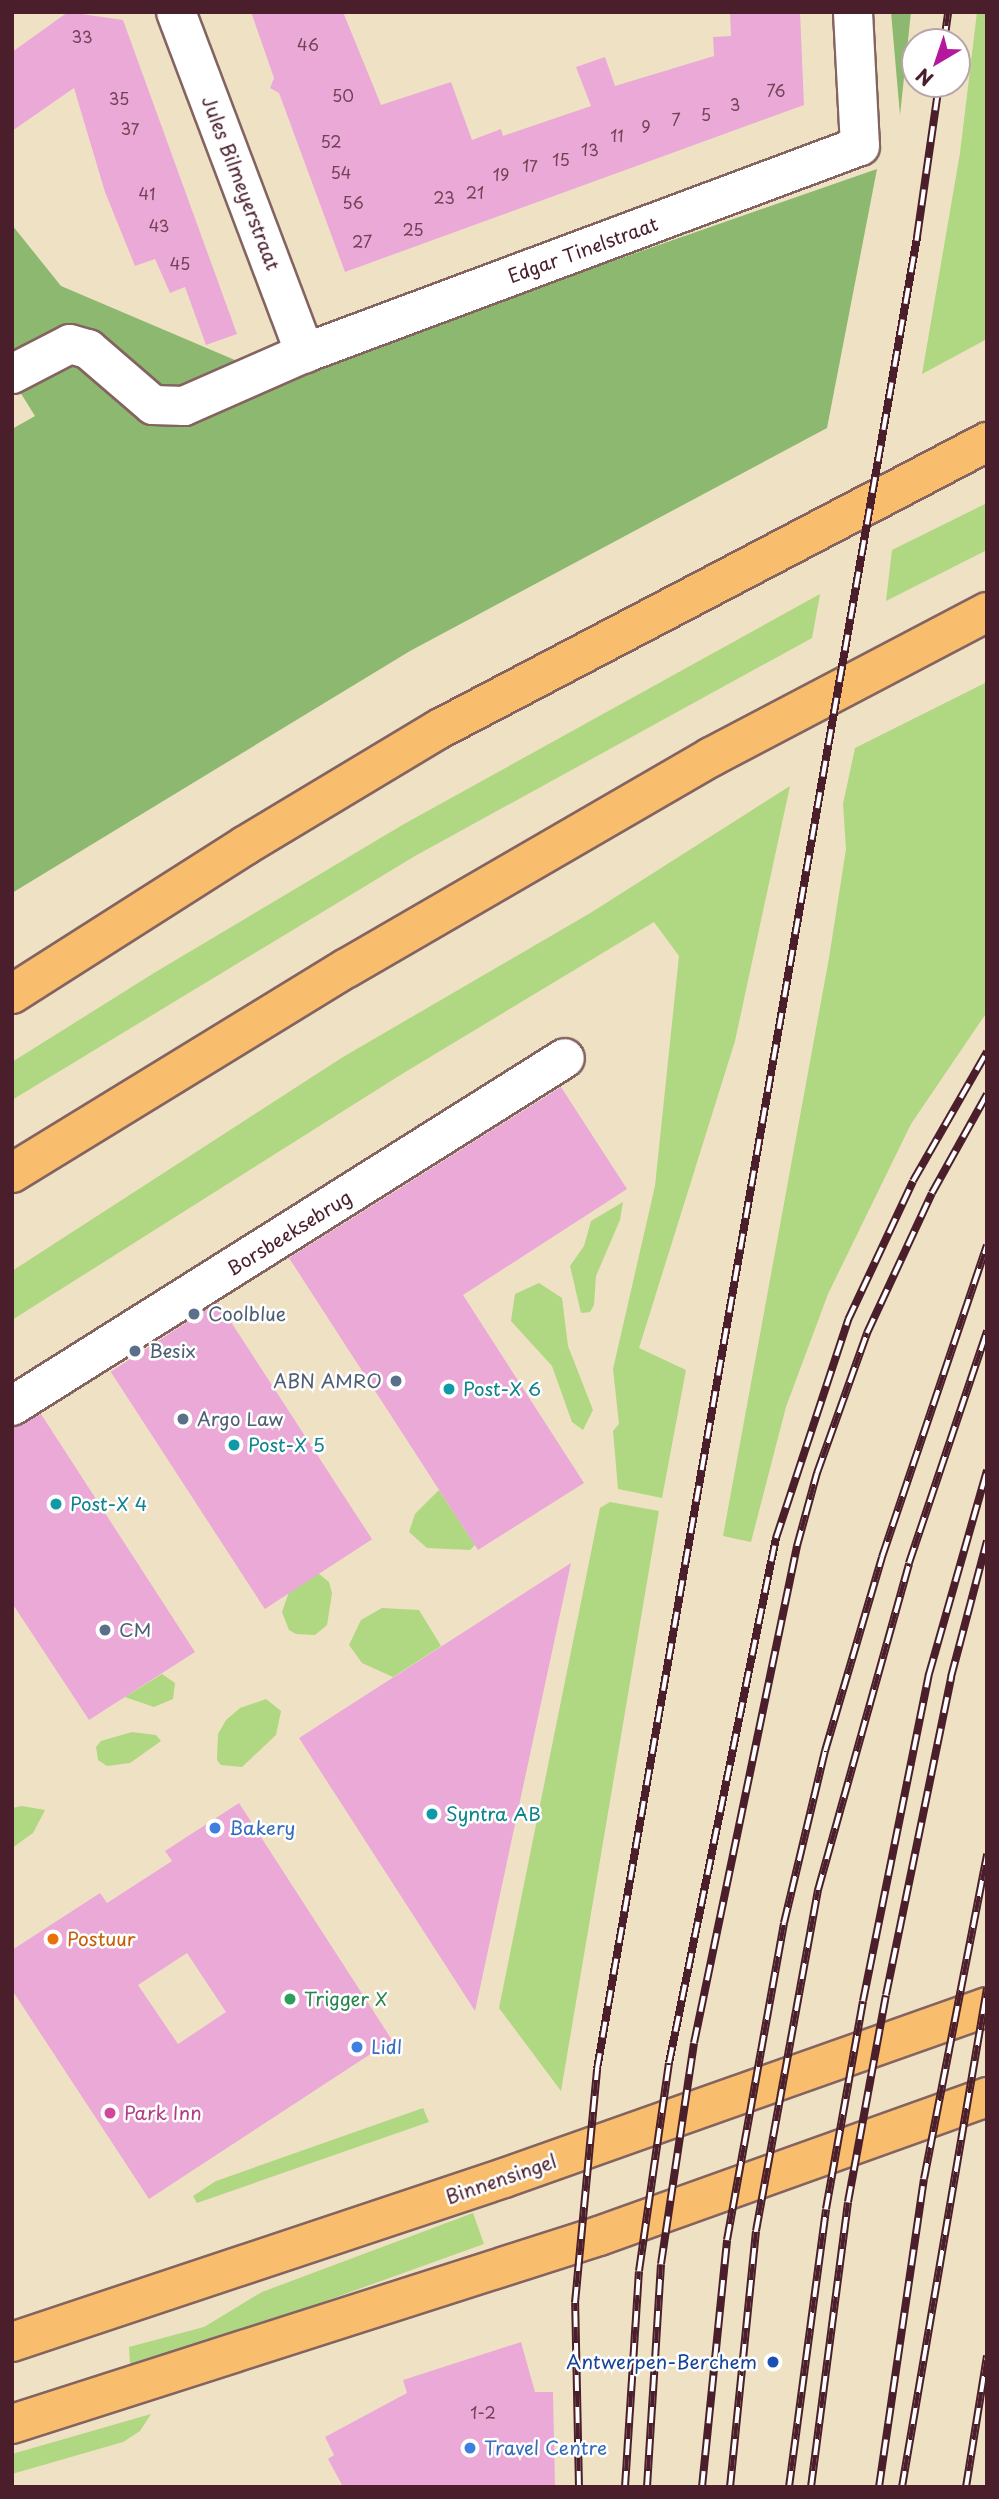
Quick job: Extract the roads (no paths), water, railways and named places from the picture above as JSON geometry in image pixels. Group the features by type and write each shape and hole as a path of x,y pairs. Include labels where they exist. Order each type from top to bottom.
{"main road":[{"path":"12,994 246,845 439,730 815,528 987,442"},
{"path":"12,1173 347,968 710,757 987,612"},
{"name":"Binnensingel","path":"12,2342 504,2178 987,2007"},
{"path":"12,2424 599,2236 987,2097"}],"street":[{"name":"Jules Bilmeyerstraat","path":"176,12 305,353"},
{"name":"Edgar Tinelstraat","path":"12,374 70,344 88,349 153,405 170,408 305,353 860,146 853,12"},
{"name":"Borsbeeksebrug","path":"12,1406 565,1058"}],"railway":[{"path":"946,28 948,12"},
{"path":"579,2487 575,2303 597,2069 917,237 937,98"},
{"path":"625,2487 639,2271 669,2063 776,1538 848,1320 913,1181 987,1052"},
{"path":"647,2487 661,2264 694,2043 797,1546 817,1473 867,1333 932,1193 987,1094"},
{"path":"702,2487 727,2240 784,1923 825,1751 882,1557 987,1245"},
{"path":"730,2487 756,2231 818,1890 909,1563 987,1331"},
{"path":"789,2487 826,2209 863,2001 929,1674 987,1470"},
{"path":"811,2487 848,2202 886,1995 951,1677 987,1541"},
{"path":"879,2487 924,2179 987,1854"},
{"path":"902,2487 987,1988"},
{"path":"966,2487 987,2356"}],"place":[{"name":"Coolblue","path":"194,1314"},
{"name":"Besix","path":"135,1351"},
{"name":"ABN AMRO","path":"396,1381"},
{"name":"Post-X 6","path":"449,1389"},
{"name":"Argo Law","path":"183,1419"},
{"name":"Post-X 5","path":"234,1445"},
{"name":"Post-X 4","path":"56,1504"},
{"name":"CM","path":"105,1630"},
{"name":"Syntra AB","path":"432,1814"},
{"name":"Bakery","path":"215,1828"},
{"name":"Postuur","path":"53,1939"},
{"name":"Trigger X","path":"290,1999"},
{"name":"Lidl","path":"357,2047"},
{"name":"Park Inn","path":"110,2113"},
{"name":"Antwerpen-Berchem","path":"773,2362"},
{"name":"Travel Centre","path":"470,2448"}]}
